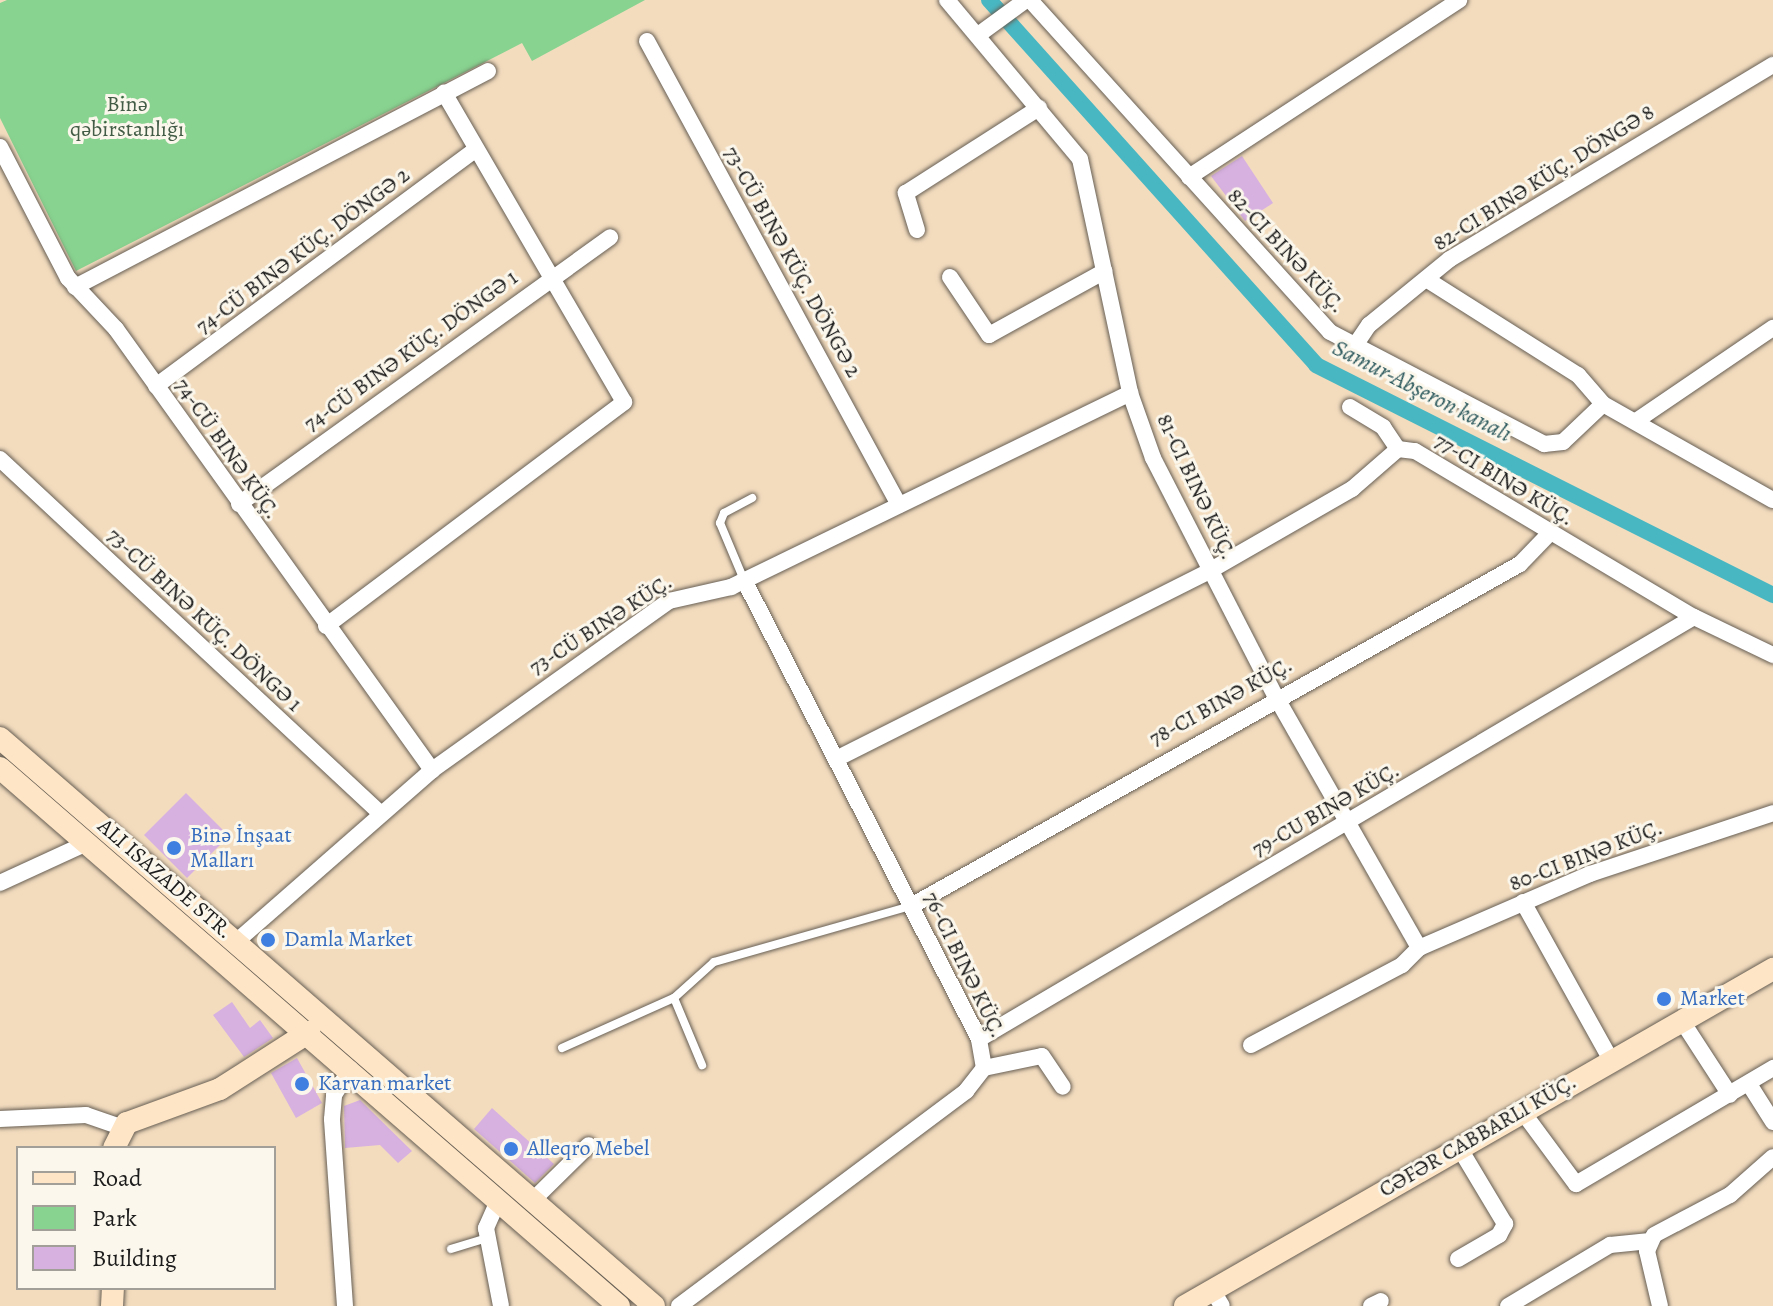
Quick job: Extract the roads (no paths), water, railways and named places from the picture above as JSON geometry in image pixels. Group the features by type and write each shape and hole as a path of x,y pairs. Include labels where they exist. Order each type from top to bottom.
{"main road":[{"name":"ALI ISAZADE STR.","path":"0,738 237,941 446,1140 498,1201 619,1306"},
{"name":"ALI ISAZADE STR.","path":"0,768 350,1069 533,1200 654,1306"},
{"path":"1185,1306 1217,1298 1459,1147 1773,969"},
{"path":"117,1138 220,1089 309,1032"}],"street":[{"name":"81-CI BINƏ KÜÇ.","path":"947,0 1080,159 1130,393 1153,458 1276,697 1345,823 1419,948"},
{"path":"978,35 1028,0"},
{"name":"82-CI BINƏ KÜÇ.","path":"1028,0 1302,307 1354,347 1544,444 1563,442 1603,404"},
{"path":"1189,177 1459,0"},
{"name":"73-CÜ BINƏ KÜÇ. DÖNGƏ 2","path":"647,41 899,505"},
{"name":"82-CI BINƏ KÜÇ. DÖNGƏ 8","path":"1354,347 1426,279 1773,65"},
{"path":"75,287 488,71"},
{"path":"326,626 624,402 547,278 444,93"},
{"path":"917,230 906,193 1039,108"},
{"name":"74-CÜ BINƏ KÜÇ.","path":"0,147 75,287 156,386 432,770"},
{"name":"74-CÜ BINƏ KÜÇ. DÖNGƏ 2","path":"156,386 475,150"},
{"name":"74-CÜ BINƏ KÜÇ. DÖNGƏ 1","path":"239,504 547,278 610,237"},
{"path":"950,277 989,335 1105,271"},
{"path":"1426,279 1578,375 1603,404 1771,496"},
{"path":"1636,421 1773,328"},
{"name":"73-CÜ BINƏ KÜÇ.","path":"237,941 432,770 669,601 744,580 1130,393"},
{"path":"1350,407 1383,427 1398,449"},
{"name":"77-CI BINƏ KÜÇ.","path":"836,759 1211,570 1352,489 1398,449 1415,451 1549,534 1694,617 1773,655"},
{"name":"73-CÜ BINƏ KÜÇ. DÖNGƏ 1","path":"0,459 380,813"},
{"name":"78-CI BINƏ KÜÇ.","path":"911,906 1276,697 1520,564 1549,534"},
{"path":"744,580 979,1039 984,1068"},
{"name":"79-CU BINƏ KÜÇ.","path":"979,1039 1694,617"},
{"name":"80-CI BINƏ KÜÇ.","path":"1251,1045 1402,965 1419,948 1523,902 1773,813"},
{"path":"0,883 87,843"},
{"path":"1523,902 1611,1060"},
{"path":"1682,1021 1730,1095"},
{"path":"679,1306 966,1091 984,1068 1042,1056 1063,1087"},
{"path":"1522,1111 1576,1184 1773,1068"},
{"path":"345,1306 332,1119 334,1095 350,1069"},
{"path":"1749,1084 1773,1122"},
{"path":"0,1119 86,1115 117,1138"},
{"path":"533,1200 589,1145"},
{"path":"1458,1259 1499,1235 1505,1224 1459,1147"},
{"path":"1508,1306 1610,1245 1650,1241 1730,1195 1773,1157"},
{"path":"498,1201 487,1238 501,1306"},
{"path":"1650,1241 1660,1306"}],"lane":[{"path":"744,580 720,523 724,513 752,498"},
{"path":"562,1048 674,998 714,962 911,906"},
{"path":"674,998 702,1065"},
{"path":"451,1249 487,1238"}],"waterway":[{"name":"Samur-Abşeron kanalı","path":"989,0 1316,365 1773,595"}],"place":[{"name":"Binə İnşaat Malları","path":"174,848"},
{"name":"Damla Market","path":"268,940"},
{"name":"Market","path":"1664,999"},
{"name":"Karvan market","path":"302,1084"},
{"name":"Alleqro Mebel","path":"511,1149"}],"park label":[{"name":"Binə qəbirstanlığı","path":"127,116"}]}
